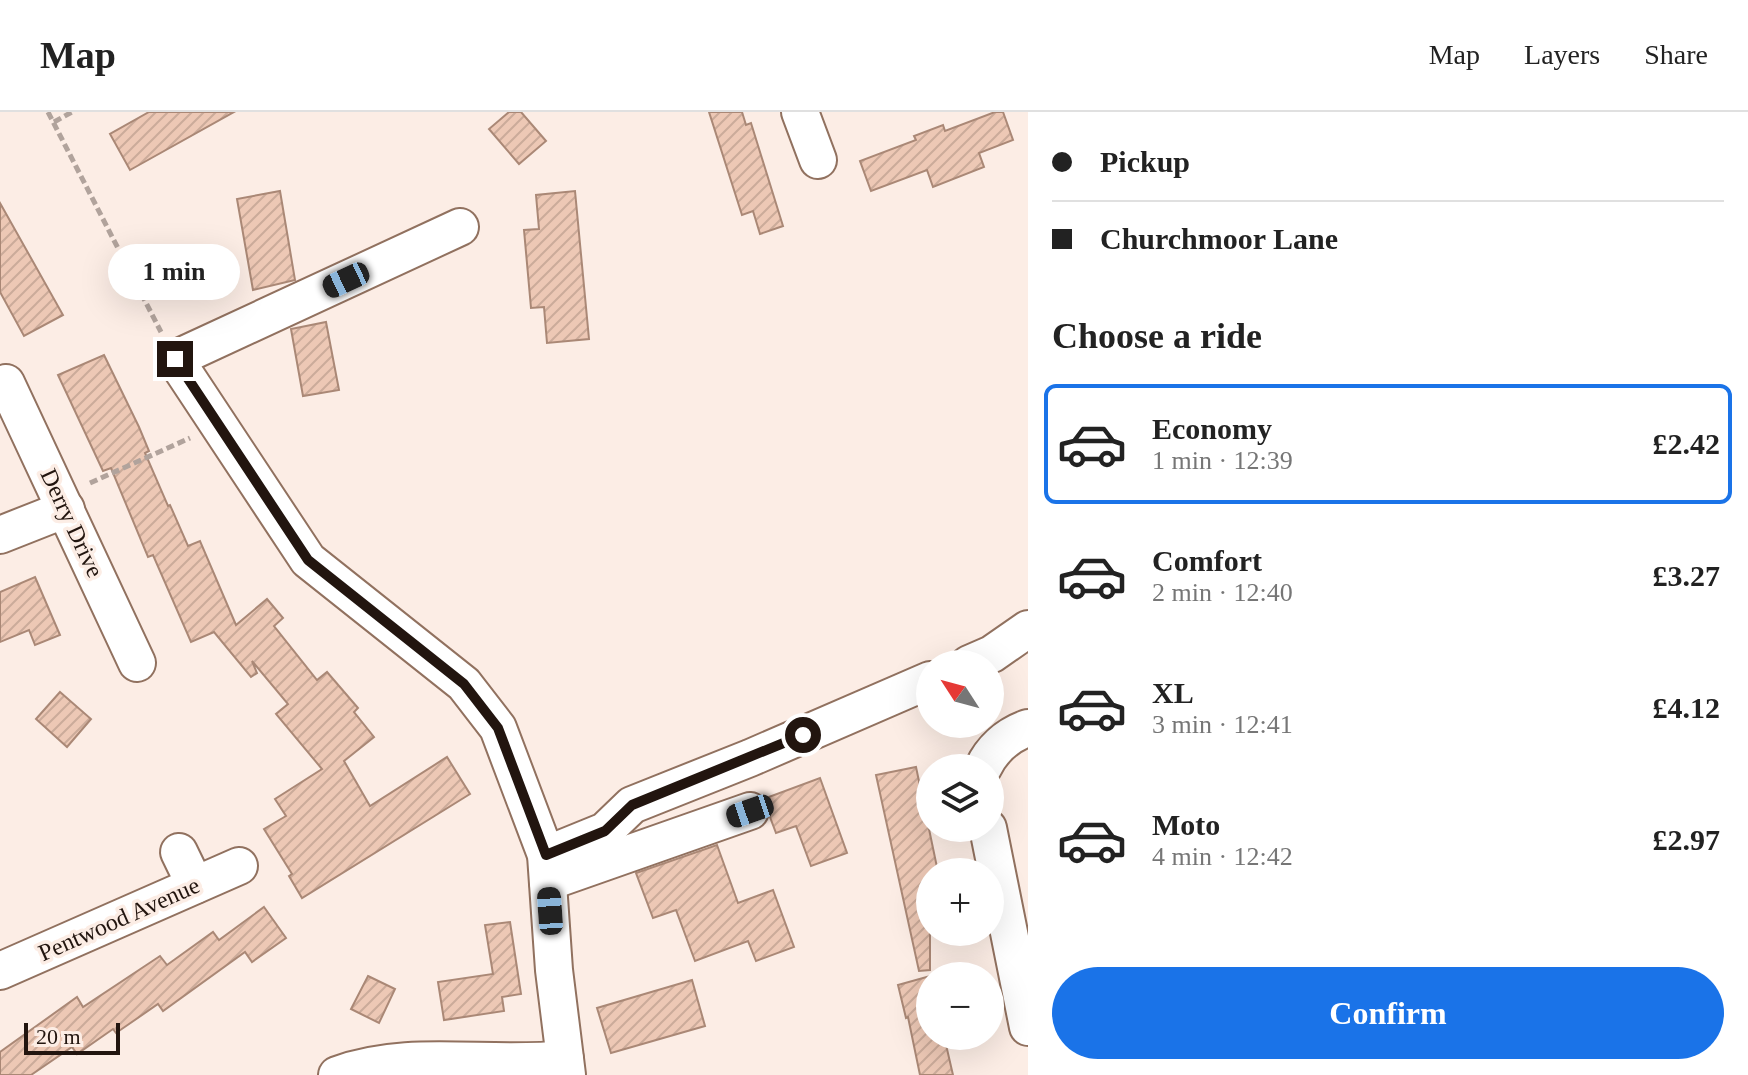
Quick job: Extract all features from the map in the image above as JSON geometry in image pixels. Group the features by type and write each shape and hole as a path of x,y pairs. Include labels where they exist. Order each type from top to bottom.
{"street":[{"path":"800,112 818,160"},
{"path":"337,1075 364,1065 406,1061 540,1062 566,1067 554,970 547,868 498,728 464,684 308,560 175,359 460,227"},
{"name":"Derry Drive","path":"6,394 63,503 120,651"},
{"path":"0,535 63,503"},
{"path":"998,650 1028,629"},
{"path":"547,868 605,831 632,805 916,686"},
{"path":"992,754 1009,737 1028,728"},
{"path":"547,868 750,811"},
{"path":"989,842 1005,988 1028,1027"},
{"path":"179,852 195,885"},
{"name":"Pentwood Avenue","path":"0,971 239,866"}],"path":[{"path":"48,112 175,359"},
{"path":"54,122 72,112"},
{"path":"63,503 219,425"}],"building":[{"path":"149,112 234,112 130,170 110,134"},
{"path":"509,112 521,112 546,141 519,164 489,129"},
{"path":"709,112 742,112 746,125 751,123 783,226 760,234 753,211 742,215"},
{"path":"995,112 1003,112 1013,140 979,153 984,167 933,187 927,170 871,191 860,161 916,140 914,136 943,125 945,131"},
{"path":"280,191 295,280 253,290 237,199"},
{"path":"575,191 589,339 547,343 544,307 531,308 524,230 539,229 536,195"},
{"path":"0,203 63,315 24,336 0,292"},
{"path":"326,322 339,390 303,396 291,329"},
{"path":"104,355 139,427 149,451 145,453 168,506 188,546 200,541 236,625 267,599 283,618 274,626 317,680 327,672 358,708 354,712 374,737 344,761 370,806 447,757 470,794 302,898 289,876 292,874 264,829 286,816 275,799 322,769 276,714 288,704 252,661 257,673 251,677 214,632 191,642 153,555 148,557 111,468 103,471 58,375"},
{"path":"35,577 60,635 35,645 29,630 0,642 0,592"},
{"path":"60,692 91,719 67,747 36,719"},
{"path":"916,767 916,842 932,842 935,858 916,858 916,946 930,946 930,962 917,962 876,775"},
{"path":"820,778 847,853 811,866 796,826 776,833 766,798"},
{"path":"717,845 738,903 773,890 794,947 756,961 748,941 695,961 676,910 653,918 636,873"},
{"path":"264,907 286,938 252,962 245,952 163,1011 158,1004 116,1033 113,1029 77,1054 72,1047 31,1075 0,1075 0,1052 77,997 83,1007 160,956 167,965 213,932 219,940"},
{"path":"510,922 521,994 502,997 504,1011 444,1020 438,982 493,974 485,925"},
{"path":"368,976 395,989 379,1023 351,1009"},
{"path":"692,980 705,1026 611,1053 597,1008"},
{"path":"916,980 916,1050 947,1050 953,1075 920,1075 898,985"}],"route":[{"path":"175,359 308,560 464,684 498,728 546,855 605,831 632,805 803,735"}]}
